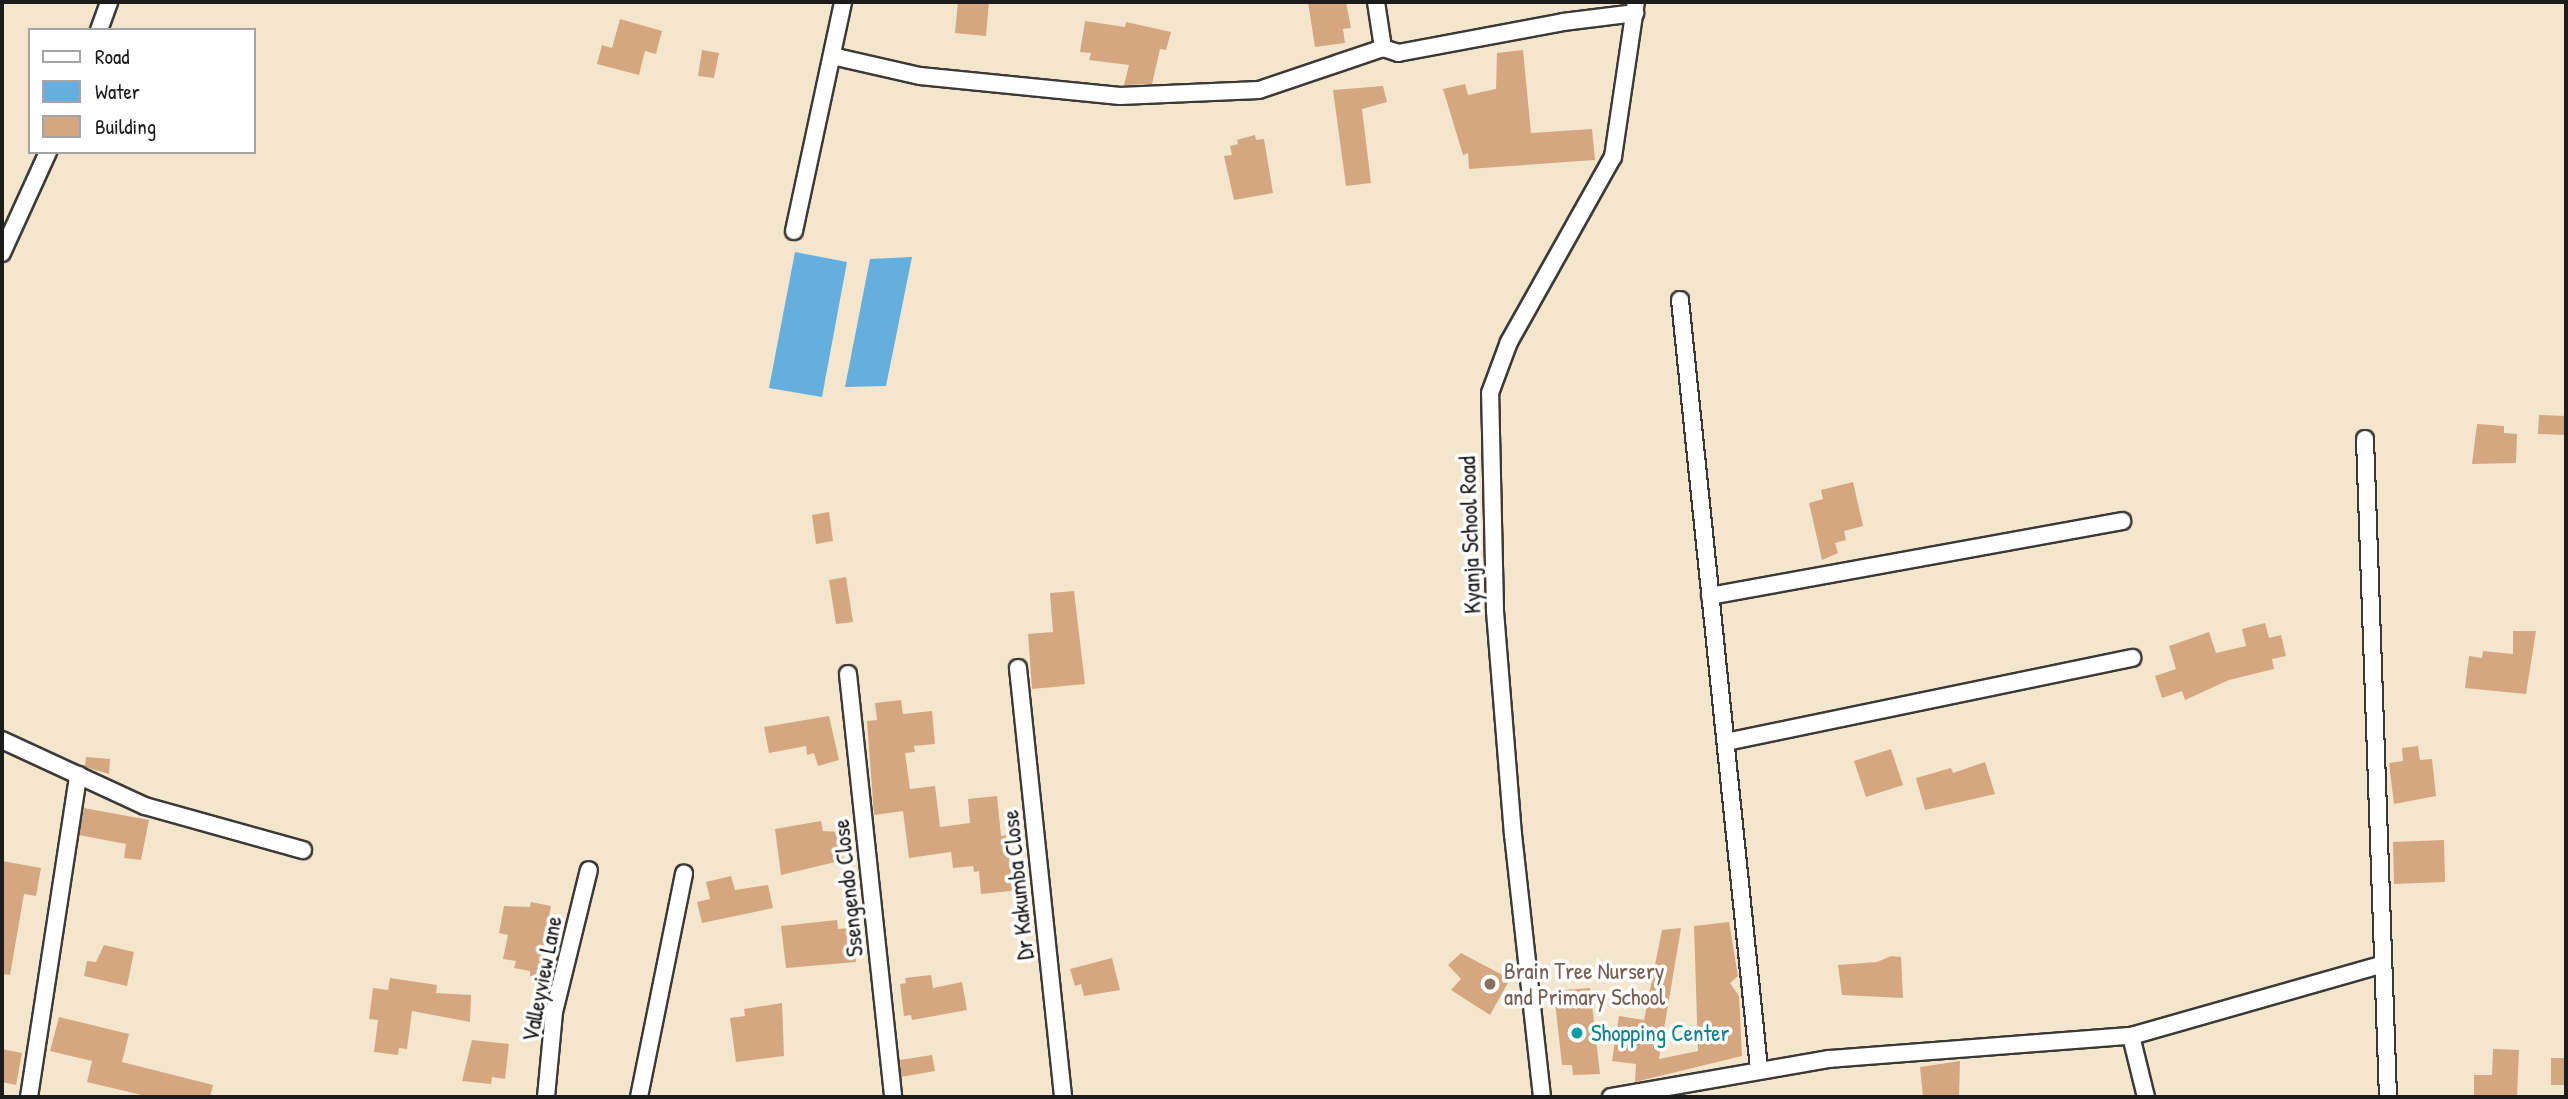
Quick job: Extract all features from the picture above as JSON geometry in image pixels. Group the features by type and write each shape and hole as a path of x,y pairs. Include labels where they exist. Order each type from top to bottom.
{"street":[{"path":"100,28 109,2"},
{"path":"794,231 844,2"},
{"path":"1376,2 1383,48"},
{"path":"832,56 920,76 1120,96 1259,90 1383,48 1398,53 1635,8"},
{"name":"Kyanja School Road","path":"1542,1097 1513,835 1494,608 1490,393 1510,342 1613,157 1635,8"},
{"path":"2,253 47,154"},
{"path":"1680,300 1759,1068"},
{"path":"2365,439 2380,965 2388,1097"},
{"path":"1710,596 2122,521"},
{"path":"1726,742 2132,658"},
{"name":"Dr Kakumba Close","path":"1018,668 1063,1097"},
{"name":"Ssengendo Close","path":"848,674 893,1097"},
{"path":"2,740 145,806 303,850"},
{"path":"29,1097 78,775"},
{"name":"Valleyview Lane","path":"546,1097 554,1012 589,870"},
{"path":"639,1097 684,873"},
{"path":"1611,1097 1759,1068 2131,1036 2380,965"},
{"path":"2131,1036 2146,1097"}],"water":[{"path":"795,252 847,262 822,397 769,388"},
{"path":"912,257 886,386 845,387 870,259"}],"building":[{"path":"958,2 989,2 986,36 955,33"},
{"path":"1308,2 1346,2 1351,28 1343,29 1345,43 1315,47"},
{"path":"620,19 662,31 656,54 645,51 639,75 597,64 602,45 612,48"},
{"path":"1085,21 1125,27 1126,22 1171,32 1166,50 1160,49 1152,84 1124,85 1129,65 1089,60 1091,53 1080,52"},
{"path":"702,50 719,53 714,78 698,76"},
{"path":"1523,50 1531,133 1592,129 1595,160 1469,169 1468,153 1463,155 1443,89 1465,84 1468,95 1496,89 1497,53"},
{"path":"1383,86 1387,102 1362,109 1371,183 1346,186 1333,90"},
{"path":"1255,135 1256,140 1264,139 1273,193 1234,200 1224,156 1232,155 1230,146 1238,144 1237,140"},
{"path":"2539,415 2566,416 2566,435 2538,434"},
{"path":"2477,424 2504,426 2504,433 2517,434 2516,463 2472,464"},
{"path":"1853,482 1863,526 1844,531 1846,540 1835,543 1838,553 1822,560 1809,503 1823,499 1821,490"},
{"path":"829,512 833,541 816,544 812,515"},
{"path":"846,577 853,622 836,624 829,580"},
{"path":"1074,591 1085,684 1032,689 1028,634 1053,632 1050,593"},
{"path":"2265,623 2269,638 2281,635 2286,656 2272,659 2274,669 2229,680 2185,700 2182,691 2162,698 2155,676 2176,669 2169,646 2209,632 2216,653 2246,646 2242,629"},
{"path":"2513,631 2536,631 2526,694 2465,688 2469,656 2482,658 2483,651 2513,654"},
{"path":"901,700 903,714 932,711 935,744 914,746 915,752 905,753 910,789 935,786 940,827 970,823 968,799 997,796 1001,836 1006,835 1011,872 1020,871 1021,890 981,894 979,871 974,872 973,866 953,868 951,852 909,858 903,811 874,815 867,721 877,720 875,703"},
{"path":"829,716 839,760 818,766 814,753 807,755 806,746 769,753 764,727"},
{"path":"2418,746 2420,760 2432,759 2436,796 2394,804 2389,763 2403,761 2402,748"},
{"path":"1891,749 1903,785 1866,797 1854,761"},
{"path":"86,757 110,759 109,774 85,767"},
{"path":"1985,762 1995,794 1925,810 1916,778 1951,768 1953,773"},
{"path":"84,808 149,820 141,860 124,858 126,844 79,835"},
{"path":"821,821 823,831 844,832 848,851 842,852 844,860 781,875 775,829"},
{"path":"2444,840 2445,882 2394,884 2393,842"},
{"path":"2,861 41,868 36,896 24,894 10,975 2,974"},
{"path":"731,876 735,890 768,885 773,908 702,923 697,902 710,899 706,882"},
{"path":"531,902 551,906 541,960 547,960 546,976 530,976 530,971 514,968 516,961 503,959 508,935 499,933 504,906 530,907"},
{"path":"837,920 838,929 848,928 848,935 861,934 863,953 855,954 856,962 786,968 781,926"},
{"path":"1729,922 1738,976 1730,983 1739,996 1742,1056 1635,1082 1636,1064 1612,1061 1619,1016 1644,1020 1662,930 1681,928 1659,1059 1698,1051 1694,926"},
{"path":"104,945 134,952 127,986 84,976 87,961 96,962"},
{"path":"1461,953 1510,979 1490,1015 1451,990 1461,979 1448,965"},
{"path":"1891,956 1901,957 1903,998 1842,995 1838,965 1877,962"},
{"path":"1112,958 1120,990 1084,996 1081,984 1075,986 1070,969"},
{"path":"931,975 933,988 962,982 967,1010 912,1020 911,1015 904,1016 900,984 906,983 905,978"},
{"path":"390,978 437,985 436,993 471,995 470,1022 412,1011 407,1049 399,1048 398,1055 374,1052 378,1020 369,1019 373,988 388,990"},
{"name":"Shopping Center","path":"1590,988 1600,1074 1573,1075 1572,1065 1562,1065 1555,1002 1566,1002 1565,990"},
{"path":"782,1003 784,1056 736,1062 730,1018 745,1016 744,1009"},
{"path":"59,1017 129,1034 122,1062 213,1085 210,1097 150,1097 87,1082 92,1061 50,1051"},
{"path":"472,1040 509,1044 505,1079 492,1077 491,1084 462,1081"},
{"path":"2,1049 22,1053 16,1085 2,1082"},
{"path":"2493,1049 2519,1050 2517,1097 2474,1097 2474,1075 2492,1075"},
{"path":"932,1055 935,1071 901,1077 900,1060"},
{"path":"2551,1058 2566,1058 2566,1085 2551,1085"},
{"path":"1960,1061 1959,1097 1923,1097 1920,1067"}],"place":[{"name":"Brain Tree Nursery and Primary School","path":"1490,984"},
{"name":"Shopping Center","path":"1577,1033"}]}
